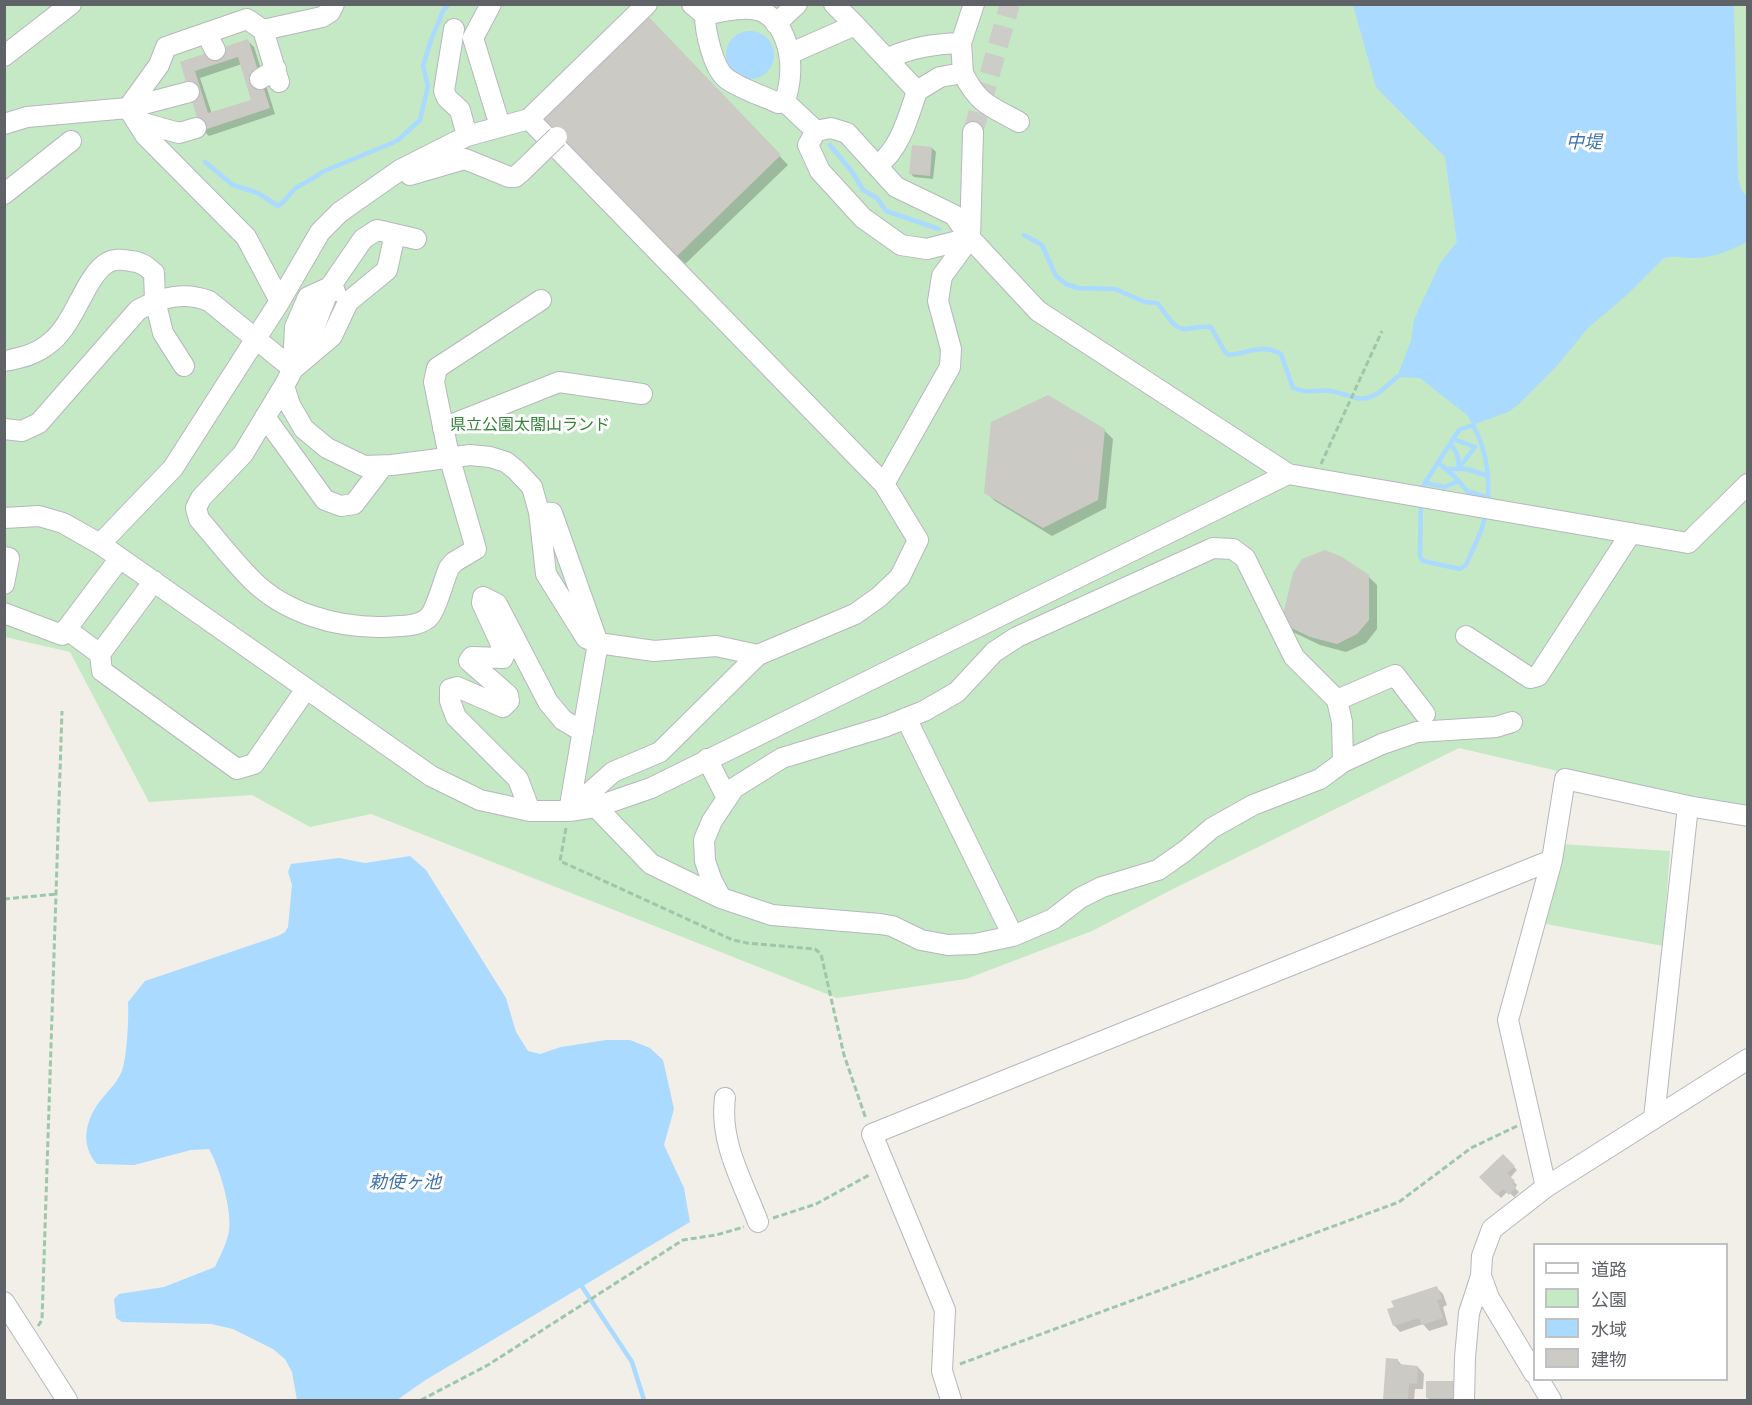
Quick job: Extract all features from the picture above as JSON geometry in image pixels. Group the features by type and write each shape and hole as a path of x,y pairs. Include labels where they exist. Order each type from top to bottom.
{"street":[{"path":"4,56 71,4"},
{"path":"263,30 322,17 330,12 334,4"},
{"path":"491,4 473,38 500,126"},
{"path":"100,544 173,468 320,232 340,212 400,170 467,136 529,119 647,4"},
{"path":"785,102 778,103 727,79 718,69 699,10 744,7 769,13 797,4"},
{"path":"834,4 917,91"},
{"path":"974,4 961,43 963,73 979,100 1019,122"},
{"path":"769,13 785,39 789,54 790,75 785,102"},
{"path":"132,115 166,47 211,41 247,19 263,30 272,77"},
{"path":"789,54 855,25"},
{"path":"454,30 444,91 447,98 460,110 467,136"},
{"path":"887,59 903,51 937,44 961,43"},
{"path":"877,166 885,160 902,135 917,91 940,77 963,73"},
{"path":"4,124 27,117 132,115 189,92"},
{"path":"785,102 816,131"},
{"path":"132,115 179,133 196,128"},
{"path":"132,115 145,135 246,237 279,301"},
{"path":"529,119 884,484 918,540 900,577 879,597 855,614 758,655 660,752 613,772 569,811"},
{"path":"970,238 927,249 901,245 863,218 820,171 808,145 816,131 831,128 847,133 896,187 954,215 970,238 1038,311 1288,474 1688,543 1748,484"},
{"path":"884,484 950,367 951,349 938,301 942,276 970,238 973,132"},
{"path":"400,170 411,175 465,159 509,177 515,177 557,137"},
{"path":"4,194 71,141"},
{"path":"416,239 377,230 363,238 330,287 311,335 243,454 201,498 196,508 199,519 253,582 268,594 298,610 333,623 354,627 420,623 430,616 448,568 476,549 449,456 434,382 437,368 541,300"},
{"path":"288,377 332,336 348,302 387,270 395,234"},
{"path":"4,361 25,358 52,342 69,322 95,275 107,262 123,260 142,263 154,273 155,300 163,333 184,366"},
{"path":"330,287 348,302"},
{"path":"4,429 22,431 39,423 138,310 155,300 186,294 196,296 209,301 255,339 288,377 290,405 304,429 327,448 364,465 383,466 449,456 490,457 506,462 526,478 532,487 539,512 546,574 586,638 598,643 654,651 716,646 758,655"},
{"path":"443,428 559,382 642,394"},
{"path":"265,417 325,500 340,506 354,504 383,466"},
{"path":"4,518 39,516 63,523 100,544 431,776 480,800 530,811 569,811 596,807 651,788 1288,474"},
{"path":"539,512 552,513 598,643 569,811"},
{"path":"1186,524 1198,555"},
{"path":"1466,636 1530,678 1538,676 1631,533"},
{"path":"721,898 705,861 704,840 712,822 734,788 782,758 884,727 924,711 957,693 994,652 1017,638 1213,548 1233,549 1245,558 1294,657 1337,700 1342,722 1343,762"},
{"path":"4,557 9,558 4,584"},
{"path":"4,613 62,635 120,558"},
{"path":"154,582 100,654 102,671 237,769 264,763 306,688"},
{"path":"530,811 518,779 456,717 450,701 450,689 457,687 503,707 508,701 508,695 469,661 472,657 503,658 506,652 482,603 483,597 497,604 548,702 563,720 582,732"},
{"path":"1037,598 1049,623"},
{"path":"66,629 100,654"},
{"path":"1337,700 1395,675 1425,714"},
{"path":"906,718 1013,936"},
{"path":"596,807 651,864 721,898 772,915 892,926 921,940 948,945 975,944 1013,936 1053,919 1080,898 1102,887 1158,870 1212,828 1253,805 1320,779 1343,762 1382,744 1417,732 1496,727 1512,722"},
{"path":"707,759 727,798"},
{"path":"1546,1187 1508,1020 1552,860 1565,779 1688,806 1748,816"},
{"path":"1654,1118 1688,806"},
{"path":"951,1401 942,1371 945,1310 872,1134 1552,860"},
{"path":"1464,1401 1469,1313 1481,1276 1482,1256 1492,1229 1546,1187 1748,1059"},
{"path":"725,1098 723,1113 726,1140 758,1222"},
{"path":"1481,1276 1489,1298 1533,1371"},
{"path":"4,1302 67,1401"},
{"path":"1540,1381 1551,1401"}],"path":[{"path":"1314,479 1382,331"},
{"path":"29,1339 42,1320 62,711"},
{"path":"569,811 560,861 747,944 815,949 821,954 844,1055 872,1134"},
{"path":"4,899 57,894"},
{"path":"942,1371 1399,1202 1471,1148 1530,1120"},
{"path":"421,1401 488,1365 683,1240 716,1235 816,1204 885,1166"}],"green space":[{"name":"県立公園太閤山ランド","path":"5,5 1747,5 1747,812 1691,802 1459,748 1092,931 966,979 837,998 371,814 310,827 252,795 149,802 70,652 5,637"},
{"path":"1560,844 1670,851 1663,946 1541,923"}],"water":[{"name":"中堤","path":"1353,5 1734,5 1738,179 1747,197 1747,242 1707,257 1664,258 1628,294 1588,328 1555,368 1521,402 1510,411 1473,425 1467,415 1420,378 1397,377 1411,341 1414,320 1441,262 1457,242 1445,157 1376,87"},
{"path":"750,31 767,38 774,55 767,72 750,79 733,72 726,55 733,38"},
{"name":"勅使ヶ池","path":"410,856 426,870 506,998 516,1032 528,1051 540,1054 561,1047 606,1040 630,1040 650,1048 663,1060 674,1109 664,1145 684,1188 690,1222 424,1381 397,1400 297,1400 292,1372 285,1359 273,1349 233,1329 211,1324 122,1322 116,1318 114,1299 119,1294 164,1287 215,1267 228,1236 229,1212 221,1178 209,1149 191,1150 134,1165 97,1164 88,1149 86,1133 95,1109 122,1071 127,1037 128,1002 145,981 285,932 288,927 292,885 288,872 291,864 339,858 365,863"}],"building":[{"path":"646,14 781,155 672,261 537,115"},
{"path":"248,39 270,108 201,131 180,62","holes":["238,57 251,100 208,113 195,71"]},
{"path":"912,145 932,147 930,176 909,174"},
{"path":"1048,395 1105,429 1098,500 1043,528 984,493 991,422"},
{"path":"1325,550 1342,557 1369,575 1369,620 1357,634 1337,644 1310,637 1281,623 1293,573 1302,559"},
{"path":"1503,1154 1515,1166 1507,1173 1515,1181 1512,1183 1516,1187 1509,1195 1503,1189 1497,1195 1479,1177"},
{"path":"1437,1286 1442,1299 1437,1300 1443,1318 1422,1325 1419,1318 1393,1326 1387,1309 1394,1307 1391,1301"},
{"path":"1386,1358 1398,1359 1398,1364 1418,1366 1417,1384 1409,1383 1408,1400 1383,1400"},
{"path":"1426,1381 1454,1381 1454,1398 1426,1398"}],"waterway":[{"path":"205,162 233,185 258,193 278,206 296,188 322,172 397,141 420,120 428,86 423,66 443,11 449,4"},
{"path":"830,145 853,173 863,190 877,198 886,211 939,229"},
{"path":"1024,235 1042,245 1056,276 1066,284 1078,288 1115,289 1145,302 1157,303 1173,323 1181,328 1211,327 1229,355 1261,349 1281,354 1293,388 1333,392 1363,399 1379,392 1397,377"},
{"path":"1473,425 1482,447 1487,470 1487,506 1482,529 1466,565 1460,569 1423,561 1420,556 1421,489 1459,430 1473,425"},
{"path":"1450,444 1457,455 1459,468 1475,447 1453,439"},
{"path":"1438,462 1467,491 1489,498"},
{"path":"1447,469 1467,469 1488,476"},
{"path":"1425,483 1445,487 1458,481"},
{"path":"579,1282 632,1362 644,1400"}],"tunnel":[{"path":"973,132 1010,4"}]}
